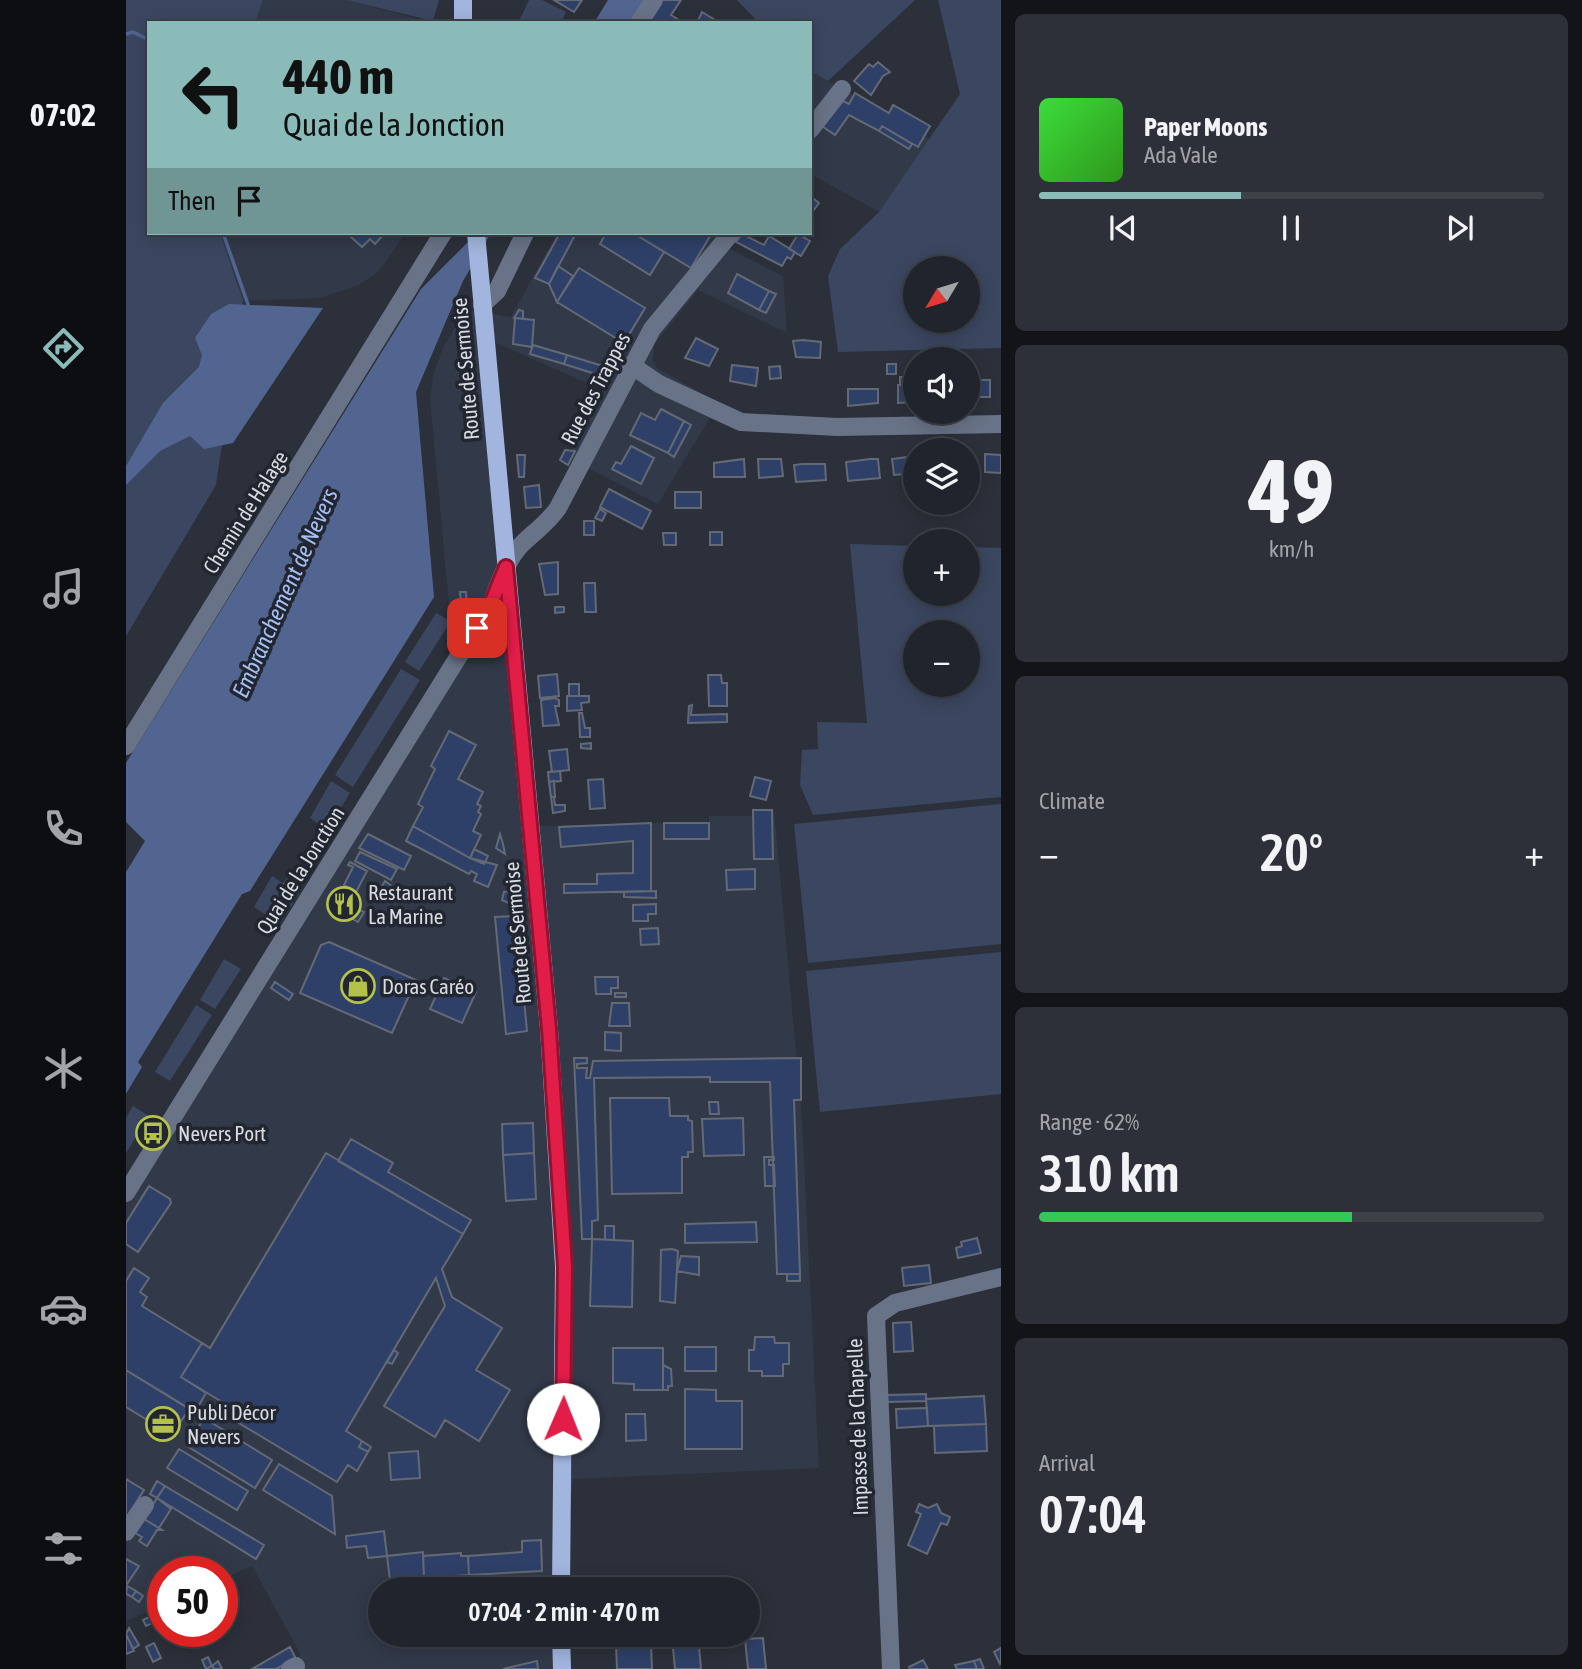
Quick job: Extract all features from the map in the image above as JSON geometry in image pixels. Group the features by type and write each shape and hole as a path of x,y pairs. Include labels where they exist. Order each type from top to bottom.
{"main road":[{"path":"463,0 463,21"},
{"name":"Route de Sermoise","path":"476,235 549,1029 565,1267 561,1577"},
{"path":"561,1647 562,1669"}],"street":[{"path":"640,21 654,0"},
{"path":"812,127 842,89"},
{"name":"Chemin de Halage","path":"126,746 442,235"},
{"path":"482,305 497,292 523,235"},
{"name":"Rue des Trappes","path":"506,567 521,545 546,526 558,509 652,329 729,235"},
{"path":"631,365 659,383 741,422 837,427 1001,424"},
{"name":"Quai de la Jonction","path":"126,1193 484,616 506,567"},
{"name":"Impasse de la Chapelle","path":"891,1669 876,1316 895,1303 1001,1277"},
{"path":"126,1532 145,1505"}],"shaded area":[{"path":"126,0 263,0 256,21 147,21 147,235 221,235 243,301 216,485 126,636"},
{"path":"263,0 346,0 425,21 256,21"},
{"path":"346,0 439,0 433,21"},
{"path":"529,0 542,0 566,12 562,21 519,21"},
{"path":"737,0 915,0 828,81 812,72 812,21 757,21"},
{"path":"938,0 1001,0 1001,348 903,347 903,350 838,352 828,276 840,249 879,212 960,94"},
{"path":"812,72 931,139 879,212 812,175"},
{"path":"221,235 405,235 378,272 359,285 321,298 243,301"},
{"path":"556,235 741,235 730,249 783,276 787,333 698,290 654,345 653,359 657,368 719,403 658,504 568,458 603,390 494,342 536,826 709,822 709,816 752,816 752,810 774,809 802,1119 819,1468 573,1479 563,1577 368,1577 368,1647 557,1647 555,1669 274,1669 301,1655 252,1566 238,1572 238,1556 147,1556 147,1612 126,1621 126,1193 482,604 449,605 430,399 433,375 443,348 465,310 511,317"},
{"path":"850,544 903,546 903,606 980,606 980,547 1001,548 1001,797 813,815 800,785 802,750 818,749 817,722 867,723"},
{"path":"436,613 451,621 419,671 405,662"},
{"path":"401,669 420,680 353,787 335,775"},
{"path":"331,781 350,793 327,830 310,818"},
{"path":"1001,804 1001,944 808,963 794,824"},
{"path":"272,876 295,891 298,887 302,889 280,924 254,907"},
{"path":"1001,952 1001,1094 820,1112 806,971"},
{"path":"224,959 241,969 215,1009 200,1000"},
{"path":"196,1005 212,1015 170,1081 155,1072"},
{"path":"133,1106 149,1116 126,1153 126,1118"}],"water":[{"path":"608,0 648,0 635,21 595,21"},
{"name":"Embranchement de Nevers","path":"475,235 490,235 463,281 416,392 434,597 250,891 242,894 138,1062 142,1067 126,1094 126,872 145,841 126,822 126,763 421,289"},
{"path":"229,304 323,308 233,443 204,449 190,436 160,451 126,485 126,466 163,403 199,367 202,355 195,338 211,314"}],"building":[{"path":"554,0 582,0 574,12"},
{"path":"662,0 681,0 671,15 678,21 649,21"},
{"path":"702,12 717,21 698,21"},
{"path":"878,62 890,72 883,76 871,95 854,81 869,64 873,67"},
{"path":"855,93 889,113 893,105 930,126 918,147 882,126 879,131 849,115 835,135 822,126 841,100 849,104"},
{"path":"882,126 912,144 909,149 879,131"},
{"path":"812,198 819,203 812,212"},
{"path":"383,235 375,244 370,239 362,247 351,237"},
{"path":"559,235 575,235 549,284 535,278"},
{"path":"605,235 636,235 664,252 650,275 600,244"},
{"path":"636,235 711,235 691,268"},
{"path":"744,235 764,245 769,236 795,252 791,259 787,257 782,266 736,242"},
{"path":"797,235 810,241 801,256 789,249"},
{"path":"558,266 573,276 557,302 549,284"},
{"path":"579,268 645,308 624,343 557,302"},
{"path":"737,274 769,291 759,310 728,293"},
{"path":"769,291 776,294 766,313 759,310"},
{"path":"519,310 523,311 523,319 514,318"},
{"path":"515,318 534,320 532,347 513,344"},
{"path":"696,338 718,349 709,366 685,358"},
{"path":"793,341 821,342 820,358 796,357"},
{"path":"533,345 567,355 564,364 530,354"},
{"path":"567,355 616,370 611,379 564,364"},
{"path":"887,364 896,364 896,374 887,374"},
{"path":"732,365 758,368 756,386 730,381"},
{"path":"780,366 781,378 770,379 769,367"},
{"path":"980,380 990,380 990,397 980,397"},
{"path":"898,385 903,385 903,403 898,403"},
{"path":"848,389 878,389 878,403 848,406"},
{"path":"661,409 684,421 668,453 630,435 641,413 655,420"},
{"path":"684,421 691,425 674,457 668,453"},
{"path":"631,446 654,458 641,484 612,469 616,462 621,464"},
{"path":"565,450 575,451 568,465 560,460"},
{"path":"985,454 1001,455 1001,473 985,472"},
{"path":"517,455 525,455 524,477 519,477"},
{"path":"903,458 903,474 894,475 892,459"},
{"path":"744,459 745,477 714,477 714,463"},
{"path":"758,459 781,459 783,476 759,478"},
{"path":"878,459 880,478 848,481 846,462"},
{"path":"825,464 826,480 796,482 794,465"},
{"path":"539,485 541,507 526,508 524,487"},
{"path":"609,489 651,511 642,529 600,507"},
{"path":"675,492 701,492 701,508 675,508"},
{"path":"600,509 606,513 602,521 595,518"},
{"path":"584,521 594,521 594,535 584,535"},
{"path":"710,532 722,532 722,545 710,545"},
{"path":"663,533 676,533 676,545 664,545"},
{"path":"558,562 558,594 545,595 539,564"},
{"path":"584,583 595,583 596,612 585,612"},
{"path":"460,592 466,592 467,605 461,604"},
{"path":"555,607 564,607 564,612 555,613"},
{"path":"557,674 559,696 540,698 538,676"},
{"path":"708,675 721,675 722,683 727,683 727,706 709,706"},
{"path":"569,684 579,684 579,696 569,696"},
{"path":"567,696 589,696 589,702 581,703 582,710 567,711"},
{"path":"541,700 559,700 559,706 555,706 559,725 543,726"},
{"path":"692,705 691,715 727,714 727,722 688,723 689,706"},
{"path":"579,713 582,713 585,728 590,728 590,737 580,737"},
{"path":"449,731 476,745 458,779 483,792 477,804 481,806 478,812 481,814 473,831 481,835 470,858 413,826 423,807 418,804 435,769 431,766"},
{"path":"591,743 591,749 581,748 581,744"},
{"path":"567,749 569,770 552,772 549,751"},
{"path":"560,771 561,781 549,782 548,772"},
{"path":"755,777 771,781 766,800 750,796"},
{"path":"603,779 605,808 590,809 588,780"},
{"path":"554,781 555,797 551,797 549,782"},
{"path":"551,797 554,797 555,805 565,805 565,811 553,813"},
{"path":"753,810 772,810 773,859 754,859"},
{"path":"651,823 651,891 564,893 564,884 597,884 597,874 633,873 633,841 561,847 559,827"},
{"path":"664,823 709,823 709,839 664,839"},
{"path":"413,826 470,858 497,865 488,887 474,881 477,874 471,871 469,874 406,841"},
{"path":"368,834 411,856 404,870 359,848"},
{"path":"500,834 503,844 505,854 496,848"},
{"path":"474,849 488,856 484,864 470,858"},
{"path":"360,852 397,869 391,880 355,861"},
{"path":"350,862 367,871 356,892 344,885 353,867 348,865"},
{"path":"755,869 755,889 727,890 726,870"},
{"path":"287,880 298,887 295,891 284,884"},
{"path":"385,881 392,886 388,893 381,888"},
{"name":"Restaurant La Marine","path":"339,890 358,901 354,908 364,912 358,922 330,906"},
{"path":"513,891 515,906 502,900 504,892"},
{"path":"656,891 656,898 624,897 624,892"},
{"path":"656,904 656,914 648,914 648,921 633,921 633,905"},
{"path":"516,916 527,1031 506,1034 495,917"},
{"path":"658,928 659,944 641,945 640,929"},
{"name":"Doras Caréo","path":"329,942 416,980 392,1033 300,993 321,945"},
{"path":"595,977 618,977 618,988 611,988 611,994 596,994"},
{"path":"444,978 476,992 462,1023 430,1009"},
{"path":"275,982 293,994 289,1000 271,988"},
{"path":"615,993 626,993 626,997 615,997"},
{"path":"612,1003 629,1003 630,1026 609,1026"},
{"path":"605,1032 621,1033 621,1051 605,1050"},
{"path":"574,1058 587,1058 587,1063 577,1064 577,1068 587,1068 586,1078 590,1078 593,1061 801,1058 801,1100 794,1100 800,1274 777,1274 770,1082 710,1082 710,1077 594,1078 598,1220 592,1221 592,1239 582,1239"},
{"path":"610,1098 669,1098 670,1116 688,1116 688,1120 692,1121 693,1152 688,1152 688,1157 682,1157 682,1193 612,1194"},
{"path":"709,1102 718,1102 719,1114 710,1114"},
{"path":"743,1118 744,1155 704,1156 702,1119"},
{"path":"533,1123 534,1153 503,1155 502,1124"},
{"path":"351,1139 393,1163 388,1172 471,1220 463,1234 338,1161"},
{"path":"326,1153 463,1234 442,1269 452,1297 502,1328 476,1370 510,1390 479,1441 445,1420 435,1437 384,1406 445,1306 436,1278 346,1431 362,1441 359,1447 368,1452 357,1471 348,1465 337,1482 217,1410 222,1402 181,1377 202,1343 210,1348"},
{"path":"534,1153 536,1199 506,1201 503,1155"},
{"path":"764,1157 774,1157 774,1160 769,1160 769,1165 774,1165 775,1186 765,1186"},
{"path":"149,1186 170,1199 171,1203 138,1252 126,1244 126,1223"},
{"path":"756,1222 757,1242 685,1243 685,1224"},
{"path":"605,1226 614,1226 614,1240 605,1240"},
{"path":"977,1238 981,1253 958,1258 956,1248 962,1246 961,1242"},
{"path":"592,1239 633,1241 632,1307 590,1306"},
{"path":"661,1250 678,1251 675,1303 660,1301"},
{"path":"681,1256 699,1257 699,1275 677,1271"},
{"path":"929,1265 931,1283 904,1286 902,1268"},
{"path":"134,1268 149,1278 140,1292 147,1297 142,1306 202,1343 181,1377 206,1393 195,1412 126,1370 126,1281"},
{"path":"787,1274 800,1274 800,1281 787,1281"},
{"path":"911,1322 913,1351 894,1352 893,1323"},
{"path":"755,1337 774,1337 775,1343 789,1343 789,1364 783,1364 783,1376 762,1376 762,1371 749,1371 749,1350 754,1350"},
{"path":"685,1347 716,1347 716,1371 685,1371"},
{"path":"613,1348 663,1348 663,1390 634,1390 634,1384 613,1383"},
{"path":"394,1350 398,1353 392,1364 387,1362"},
{"path":"663,1365 671,1369 672,1386 668,1386 668,1390 663,1390"},
{"path":"126,1370 189,1409 172,1435 126,1407"},
{"path":"685,1389 716,1390 716,1401 742,1401 742,1449 685,1449"},
{"path":"926,1394 926,1401 887,1402 887,1395"},
{"path":"984,1396 986,1424 928,1426 926,1399"},
{"path":"927,1408 928,1426 897,1428 896,1409"},
{"path":"626,1414 645,1414 646,1440 626,1441"},
{"path":"204,1418 272,1460 255,1488 187,1446"},
{"path":"986,1424 987,1451 935,1453 934,1426"},
{"path":"362,1441 371,1447 368,1452 359,1447"},
{"path":"179,1449 248,1491 237,1510 167,1468"},
{"path":"418,1451 420,1478 391,1480 389,1453"},
{"path":"279,1464 332,1496 335,1534 263,1490"},
{"path":"126,1479 144,1490 126,1518"},
{"path":"157,1481 165,1486 157,1498 150,1494"},
{"path":"165,1486 264,1545 256,1559 157,1498"},
{"path":"157,1498 171,1509 159,1528 144,1519"},
{"path":"919,1504 928,1508 937,1504 941,1513 950,1517 947,1525 941,1523 927,1554 908,1545 921,1514 916,1512"},
{"path":"144,1519 162,1530 157,1530 147,1546 139,1541 142,1537 135,1533"},
{"path":"384,1531 387,1556 368,1558 366,1546 347,1548 346,1536"},
{"path":"541,1540 542,1571 469,1575 468,1556 522,1552 522,1541"},
{"path":"423,1552 424,1577 390,1577 387,1556"},
{"path":"461,1553 461,1556 468,1556 469,1575 424,1577 423,1556"},
{"path":"126,1559 139,1566 127,1584 126,1583"},
{"path":"127,1586 136,1591 132,1597 126,1594"},
{"path":"136,1591 143,1596 139,1602 132,1597"},
{"path":"129,1628 139,1645 133,1649 126,1634"},
{"path":"126,1634 134,1651 126,1654"},
{"path":"760,1638 763,1638 766,1669 748,1669 746,1647 760,1647"},
{"path":"146,1647 156,1647 161,1658 153,1662"},
{"path":"290,1647 296,1659 276,1669 252,1669"},
{"path":"616,1647 651,1647 652,1669 617,1669"},
{"path":"673,1647 699,1647 701,1669 675,1669"},
{"path":"1001,1648 1001,1663 1000,1664 994,1652"},
{"path":"208,1657 212,1666 206,1669 202,1660"},
{"path":"980,1659 984,1669 977,1669 974,1661"},
{"path":"923,1660 928,1669 910,1669 909,1667"},
{"path":"218,1661 222,1669 214,1669 212,1666"},
{"path":"537,1661 538,1669 503,1669"},
{"path":"974,1661 977,1669 957,1669 955,1665"}],"waterway":[{"path":"126,34 133,32 147,39"},
{"path":"224,235 250,310"}],"place":[{"name":"Restaurant La Marine","path":"344,904"},
{"name":"Doras Caréo","path":"358,986"},
{"name":"Nevers Port","path":"153,1133"},
{"name":"Publi Décor Nevers","path":"163,1424"}],"route":[{"path":"477,628 491,604 506,567 549,1029 565,1267 563,1419"}]}
